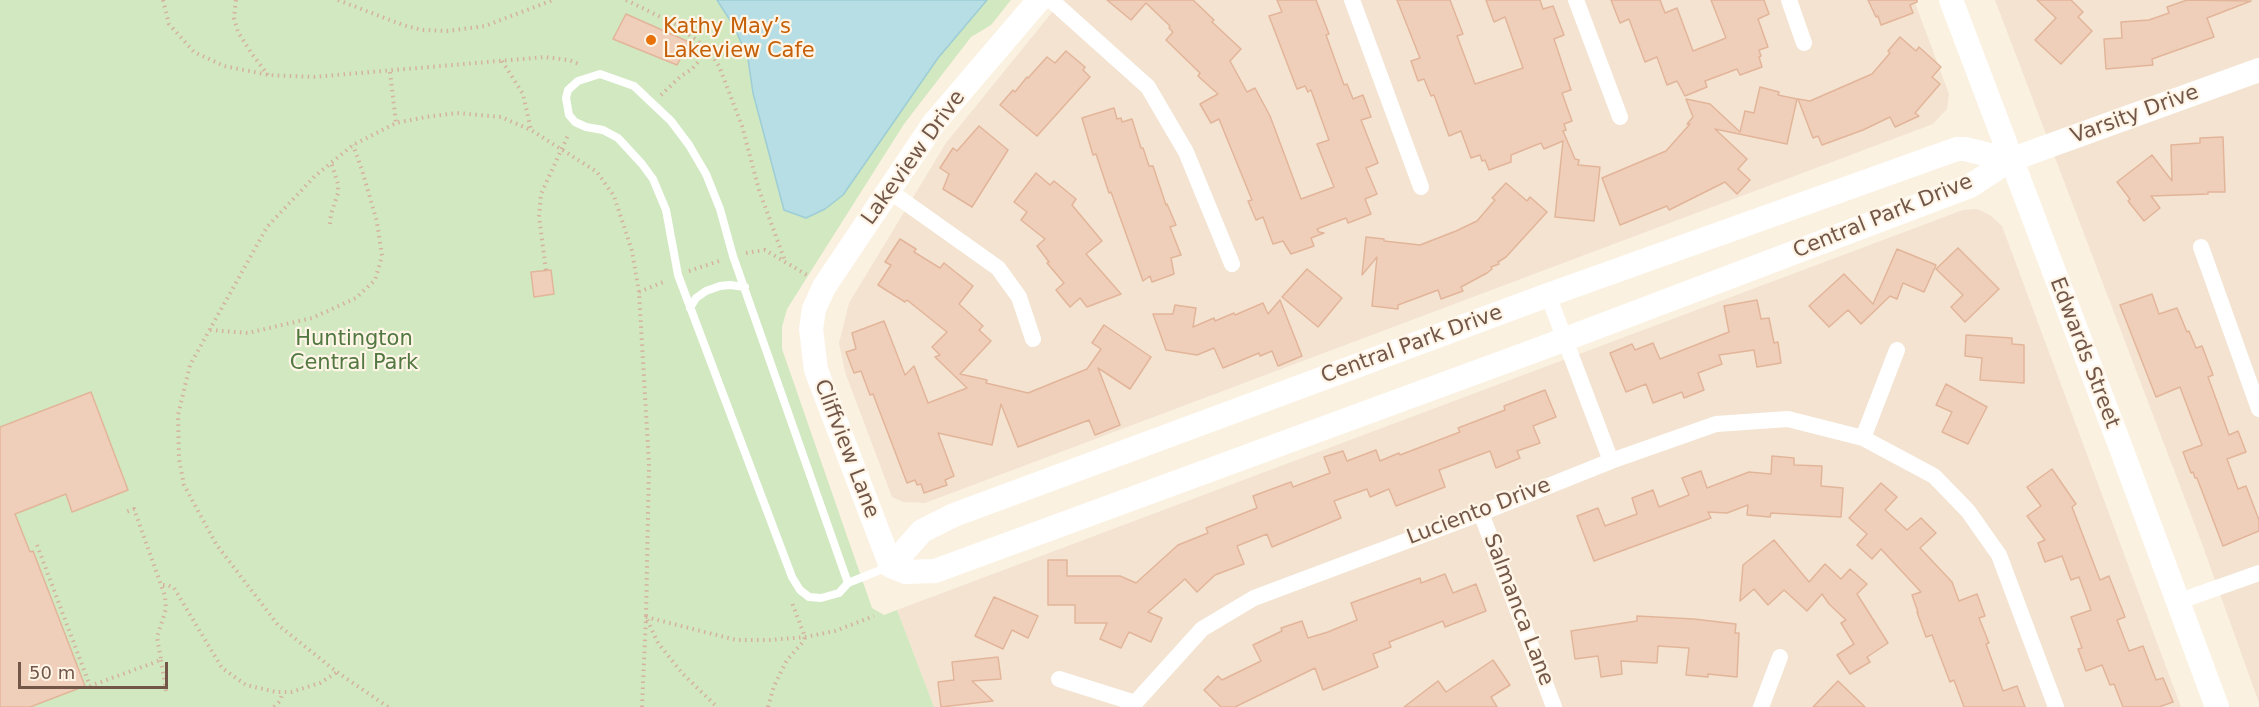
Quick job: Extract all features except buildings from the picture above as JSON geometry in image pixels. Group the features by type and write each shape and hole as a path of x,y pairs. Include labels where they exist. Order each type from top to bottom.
{"street":[{"name":"Lakeview Drive","path":"811,329 814,309 824,286 934,123 1039,0"},
{"path":"1051,0 1148,87 1186,152 1232,264"},
{"path":"1352,0 1421,187"},
{"path":"1576,0 1620,117"},
{"path":"1790,0 1804,43"},
{"name":"Edwards Street","path":"1951,0 2217,707"},
{"name":"Varsity Drive","path":"2010,160 2259,69"},
{"name":"Central Park Drive","path":"1957,149 2010,160 1970,186 1564,340 935,571 906,572 891,566 922,531 965,511 1548,295 1957,149"},
{"path":"888,190 998,268 1019,297 1034,339"},
{"path":"2201,247 2259,409"},
{"path":"1548,295 1611,461"},
{"name":"Cliffview Lane","path":"811,329 816,370 891,566"},
{"path":"1863,438 1897,350"},
{"name":"Luciento Drive","path":"1135,705 1202,629 1254,598 1481,513 1611,461 1716,424 1788,419 1863,438 1934,476 1968,511 1999,555 2056,707"},
{"name":"Salmanca Lane","path":"1481,513 1554,707"},
{"path":"872,519 890,530 922,531"},
{"path":"2177,602 2259,573"},
{"path":"1761,707 1780,657"},
{"path":"1059,679 1135,705"}],"lane":[{"path":"848,583 706,174 689,145 653,103 634,86 600,74 578,81 568,90 566,104 575,122 603,130 618,138 653,179 666,210 678,275 792,577 800,590 809,597 821,598 839,593 848,583 891,566"},
{"path":"690,308 696,298 706,291 720,286 745,287"}],"path":[{"path":"163,0 170,24 194,52 224,66 269,75 313,77 390,72 450,64 545,57 568,60 600,74"},
{"path":"234,0 234,18 238,32 269,75"},
{"path":"338,0 404,25 422,30 447,32 485,26 553,0"},
{"path":"626,0 675,24 708,48 719,66 742,126 759,190 785,261"},
{"path":"653,103 698,62 702,44"},
{"path":"502,61 523,94 531,130"},
{"path":"390,72 396,123"},
{"path":"388,707 337,672 278,625 216,544 184,485 179,459 178,415 190,365 267,227 315,176 353,145 396,123 447,114 480,114 501,117 531,130 597,172 614,196 632,251 639,292 649,464 642,707"},
{"path":"546,270 539,217 542,194 575,122"},
{"path":"210,330 248,333 312,318 356,298 375,280 382,255 377,222 353,145"},
{"path":"330,224 338,193 332,162"},
{"path":"126,512 134,509 163,585 166,609 158,628 157,637 166,691"},
{"path":"37,545 90,686 161,660"},
{"path":"768,707 774,686 787,660 805,637 788,592 788,583 792,577"},
{"path":"163,585 174,588 222,668 246,685 259,690 283,692 307,688 337,672"},
{"path":"646,617 736,640 770,640 805,637 835,631 874,616"},
{"path":"646,617 658,643 681,673 717,707"},
{"path":"274,707 280,701 283,692"}],"shaded area":[{"path":"1062,0 1914,0 1949,94 1947,109 1933,124 925,503 903,502 892,497 845,372 839,343 849,303 946,143"},
{"path":"1995,0 2259,0 2259,703 2201,541"},
{"path":"1977,209 1990,215 2002,226 2181,707 934,707 897,610 1963,210"}],"green space":[{"name":"Huntington Central Park","path":"0,0 1011,0 991,25 971,37 904,124 787,309 782,327 782,349 872,608 884,615 897,610 934,707 0,707"}],"water":[{"path":"717,0 987,0 938,58 843,195 825,209 806,218 784,210 753,93 748,59 735,28"}],"place":[{"name":"Kathy May’s Lakeview Cafe","path":"651,40"}]}
